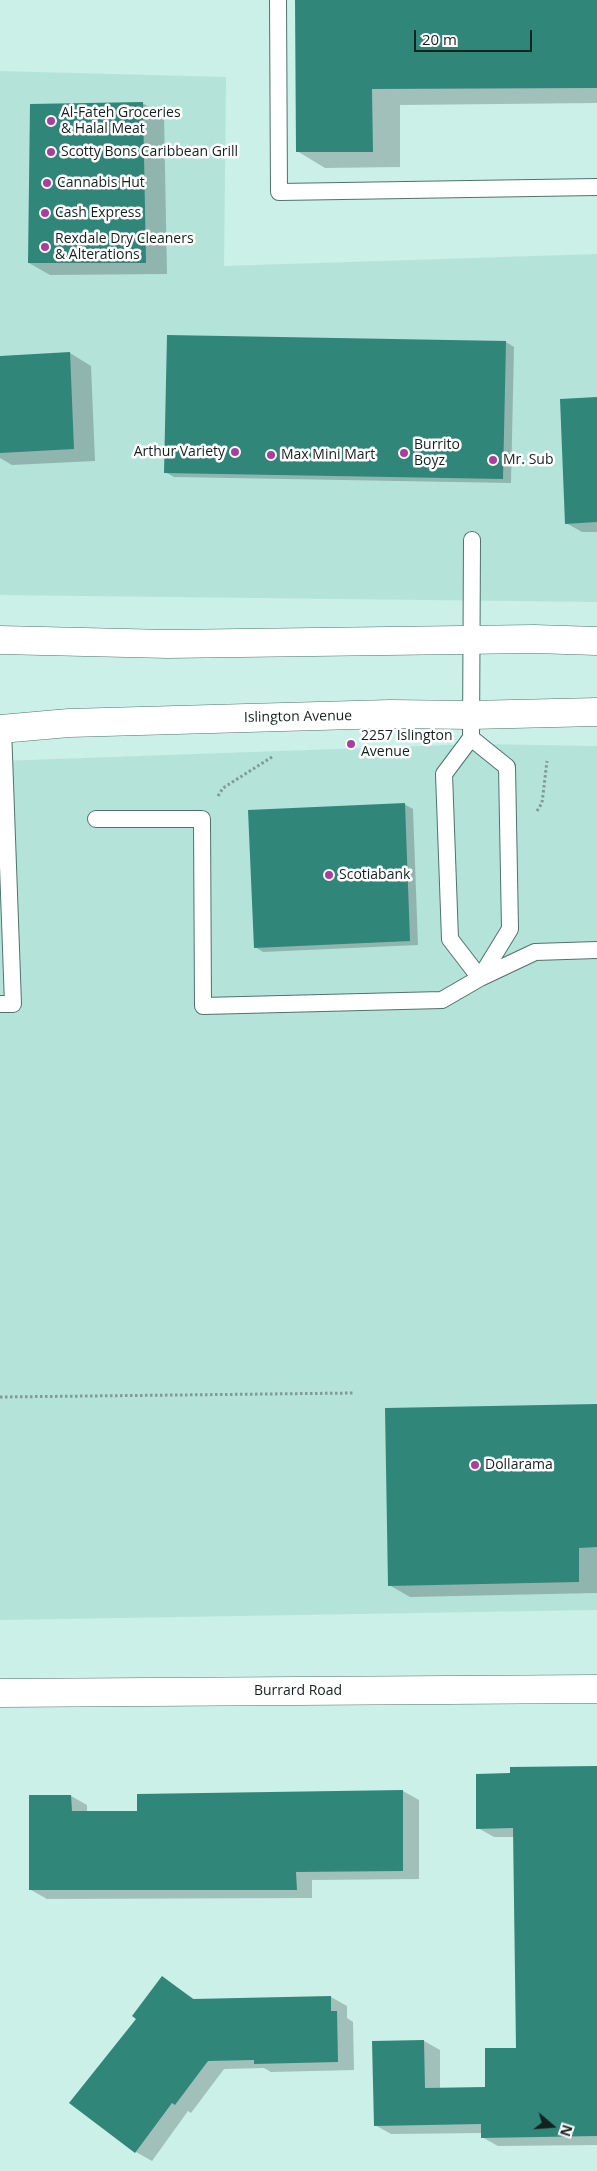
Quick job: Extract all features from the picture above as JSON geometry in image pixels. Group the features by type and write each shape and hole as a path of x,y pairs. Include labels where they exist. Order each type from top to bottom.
{"main road":[{"path":"0,640 168,644 534,639 597,641"},
{"name":"Islington Avenue","path":"1,728 69,722 390,714 471,727 597,712"},
{"name":"Burrard Road","path":"0,1693 597,1689"}],"lane":[{"path":"278,0 279,192 597,187"},
{"path":"472,540 471,727 444,774 450,939 480,978"},
{"path":"471,727 507,767 510,929 480,978"},
{"path":"0,1004 13,1004 1,728"},
{"path":"96,819 202,819 203,1006 442,1000 480,978 535,952 597,950"}],"path":[{"path":"202,819 222,788 272,757"},
{"path":"0,1397 355,1393"}],"shaded area":[{"path":"0,71 226,77 224,266 597,254 597,602 0,595"},
{"path":"476,744 597,746 597,1610 0,1620 0,761"}],"building":[{"path":"295,0 597,0 597,88 372,89 373,152 296,152"},
{"path":"143,102 146,263 28,263 30,104"},
{"path":"167,335 506,341 503,479 164,473"},
{"path":"70,352 74,449 0,453 0,356"},
{"path":"597,397 597,522 565,524 560,399"},
{"name":"Scotiabank","path":"405,803 410,941 254,948 248,810"},
{"path":"597,1404 597,1547 579,1548 579,1582 388,1586 385,1408"},
{"path":"597,1766 597,2136 481,2138 481,2124 374,2126 372,2041 424,2040 425,2088 485,2087 485,2048 516,2048 513,1828 476,1829 476,1774 510,1773 510,1767"},
{"path":"403,1790 403,1871 296,1872 297,1890 29,1890 29,1795 71,1795 72,1811 137,1811 137,1794"},
{"path":"162,1976 193,1999 331,1996 331,2011 337,2011 338,2062 254,2064 254,2060 208,2061 175,2105 172,2103 135,2153 69,2103 136,2019 132,2016"}],"place":[{"name":"Al-Fateh Groceries & Halal Meat","path":"51,121"},
{"name":"Scotty Bons Caribbean Grill","path":"51,152"},
{"name":"Cannabis Hut","path":"47,183"},
{"name":"Cash Express","path":"45,213"},
{"name":"Rexdale Dry Cleaners & Alterations","path":"45,247"},
{"name":"Arthur Variety","path":"235,452"},
{"name":"Burrito Boyz","path":"404,453"},
{"name":"Max Mini Mart","path":"271,455"},
{"name":"Mr. Sub","path":"493,460"},
{"name":"2257 Islington Avenue","path":"351,744"},
{"name":"Scotiabank","path":"329,875"},
{"name":"Dollarama","path":"475,1465"}]}
